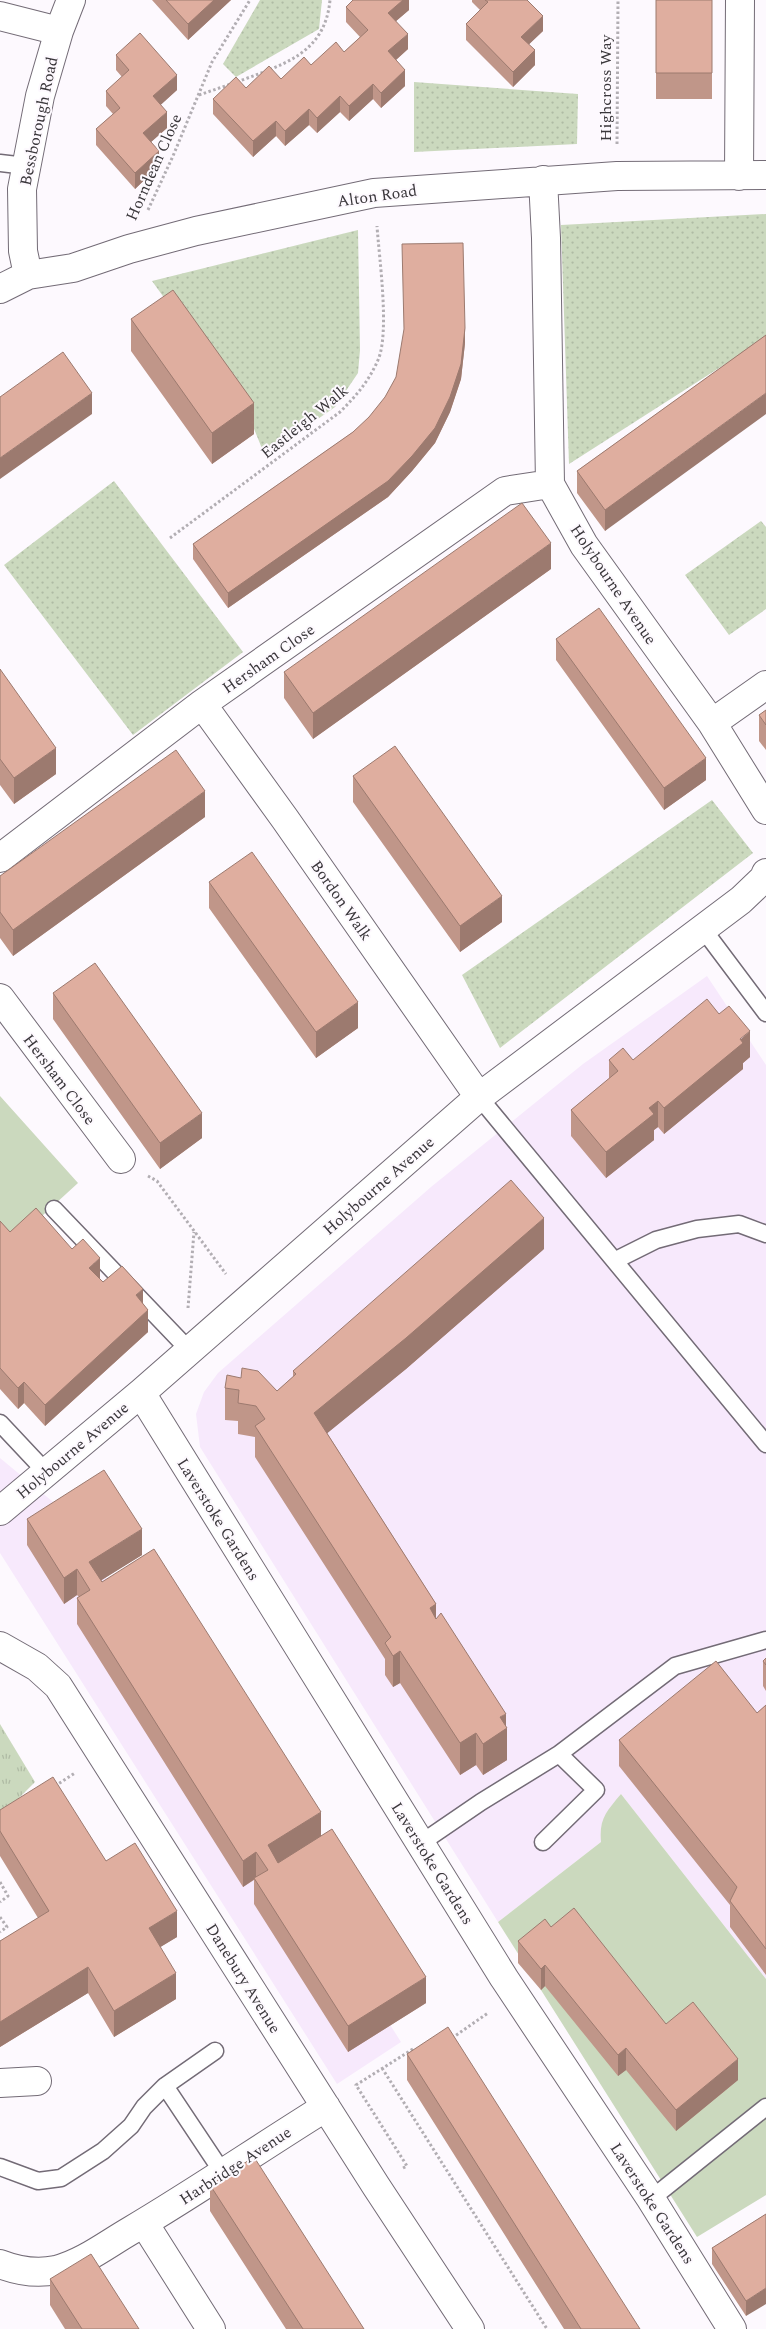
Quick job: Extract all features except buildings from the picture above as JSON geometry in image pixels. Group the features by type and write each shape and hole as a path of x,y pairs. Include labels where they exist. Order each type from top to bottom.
{"street":[{"name":"Bessborough Road","path":"28,275 23,251 22,189 13,165 40,96 59,31 71,0"},
{"path":"739,176 740,0"},
{"path":"0,16 59,31"},
{"name":"Alton Road","path":"0,289 28,275 73,268 129,249 196,231 374,193 617,176 766,175"},
{"name":"Holybourne Avenue","path":"543,180 546,238 550,484 584,545 712,723 766,810"},
{"name":"Hersham Close","path":"0,858 202,704 505,491 550,484"},
{"path":"712,723 766,685"},
{"name":"Bordon Walk","path":"202,704 286,819 479,1097"},
{"name":"Holybourne Avenue","path":"0,1511 141,1392 479,1097 741,900 764,878 766,873"},
{"name":"Hersham Close","path":"0,998 121,1159"},
{"name":"Laverstoke Gardens","path":"141,1392 515,1995 651,2199 732,2329"},
{"name":"Danebury Avenue","path":"0,1646 37,1667 58,1686 470,2329"},
{"path":"0,2083 37,2081"},
{"name":"Harbridge Avenue","path":"0,2264 15,2270 30,2272 55,2270 75,2264 144,2223 326,2107"},
{"path":"144,2223 211,2329"}],"lane":[{"path":"703,929 766,1013"},
{"path":"479,1097 616,1260 766,1444"},
{"path":"54,1209 196,1343"},
{"path":"616,1260 656,1240 697,1229 739,1224 766,1234"},
{"path":"0,1423 46,1472"},
{"path":"421,1843 481,1802 559,1754 676,1666 766,1640"},
{"path":"543,1842 596,1790 559,1754"},
{"path":"0,2167 38,2180 61,2178 103,2151 131,2126 144,2107 165,2086 215,2051"},
{"path":"165,2086 223,2173"},
{"path":"651,2199 766,2107"}],"path":[{"name":"Horndean Close","path":"129,249 173,156 212,62 250,0"},
{"path":"198,96 283,65 300,55 318,38 329,18 330,0"},
{"name":"Highcross Way","path":"617,176 618,0"},
{"name":"Eastleigh Walk","path":"170,538 340,412 361,390 379,358 384,330 374,193"},
{"path":"121,1159 157,1181 246,1300"},
{"path":"194,1232 187,1313 196,1343"},
{"path":"0,1882 8,1896 0,1902"},
{"path":"0,1916 7,1927 0,1932"},
{"path":"445,2043 515,1995"},
{"path":"363,2080 412,2049 421,2060"},
{"path":"382,2068 547,2329"}],"shaded area":[{"path":"707,976 766,1065 766,1979 621,1794 601,1842 498,1922 200,1447 196,1414 204,1392 218,1373 431,1187 583,1064"},
{"path":"0,1458 64,1511 401,2042 337,2084 0,1553"}],"green space":[{"path":"260,0 322,0 319,29 236,77 223,64"},
{"path":"414,82 578,94 577,144 414,152"},
{"path":"766,214 766,338 569,464 561,225"},
{"path":"358,230 360,350 358,373 335,407 265,456 248,414 152,281"},
{"path":"114,481 243,652 133,735 4,565"},
{"path":"761,521 766,527 766,609 729,635 685,575"},
{"path":"712,800 753,853 500,1048 462,975"},
{"path":"0,1096 78,1183 8,1247 0,1238"},
{"path":"0,1724 35,1782 0,1817"},
{"path":"621,1794 766,1979 766,2195 697,2237 498,1922 601,1842 602,1821"}]}
